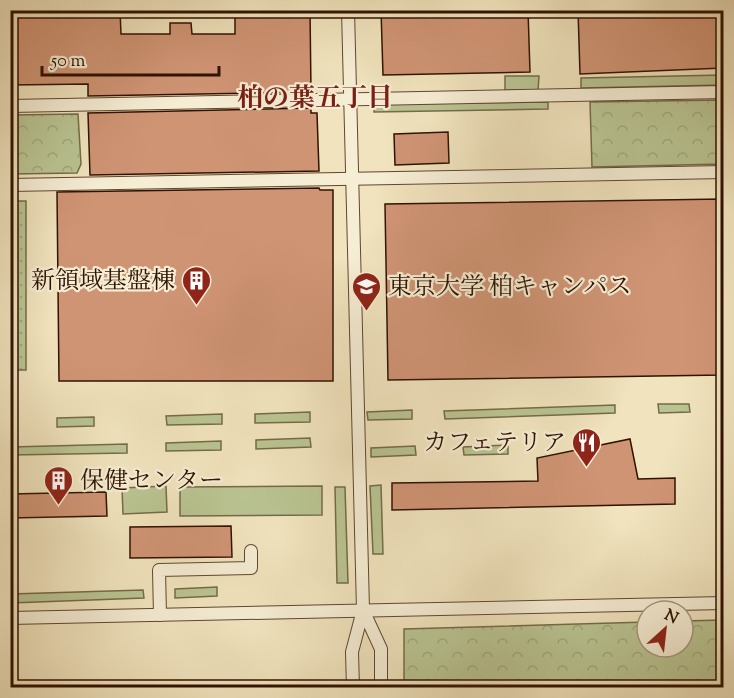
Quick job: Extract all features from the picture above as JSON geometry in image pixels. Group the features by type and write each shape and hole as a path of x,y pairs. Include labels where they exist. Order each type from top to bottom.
{"lane":[{"path":"348,10 363,610 352,652 353,687"},
{"path":"10,106 723,92"},
{"path":"10,184 723,172"},
{"path":"160,615 159,570 251,568 250,551"},
{"path":"10,618 723,603"},
{"path":"363,610 381,649 381,687"}],"green space":[{"path":"723,75 723,85 581,88 581,78"},
{"path":"505,76 539,76 538,91 505,90"},
{"path":"723,100 723,164 592,167 590,102"},
{"path":"548,102 548,109 374,112 374,104"},
{"path":"78,114 81,164 77,173 11,174 11,115"},
{"path":"11,201 26,201 26,370 11,370"},
{"path":"658,404 689,404 690,412 659,413"},
{"path":"615,405 615,413 445,419 444,411"},
{"path":"412,410 412,419 368,420 367,412"},
{"path":"310,412 310,422 255,423 255,414"},
{"path":"222,414 222,424 167,425 166,416"},
{"path":"94,417 94,426 57,427 57,418"},
{"path":"310,438 311,447 256,449 256,440"},
{"path":"221,441 221,450 166,451 166,443"},
{"path":"127,444 127,453 11,455 11,447"},
{"path":"508,445 508,454 464,455 463,447"},
{"path":"415,446 416,455 371,457 371,448"},
{"path":"381,485 383,554 373,554 370,486"},
{"path":"166,486 167,512 123,514 122,488"},
{"path":"322,486 322,515 180,516 180,487"},
{"path":"335,487 345,487 348,583 337,583"},
{"path":"217,587 217,596 175,598 175,589"},
{"path":"143,590 144,598 11,603 11,594"},
{"path":"723,620 723,687 404,687 404,629 635,622 635,659 695,659 695,621"}],"building":[{"path":"10,10 120,10 121,34 170,34 170,23 191,23 192,34 235,34 235,10 310,10 311,92 88,96 88,84 10,85"},
{"path":"381,10 528,10 530,72 383,75"},
{"path":"578,10 723,10 723,68 580,74"},
{"path":"311,108 311,113 317,113 319,171 90,175 88,113"},
{"path":"448,132 449,163 395,165 394,134"},
{"name":"新領域基盤棟","path":"319,188 320,190 333,190 333,381 59,381 57,192"},
{"path":"723,199 723,375 388,380 385,204"},
{"name":"カフェテリア","path":"630,439 638,479 675,478 675,504 392,510 392,483 538,481 537,458"},
{"name":"保健センター","path":"106,492 107,516 10,518 10,494"},
{"path":"231,526 232,557 130,558 130,527"}],"place":[{"name":"新領域基盤棟","path":"196,306"},
{"name":"東京大学 柏キャンパス","path":"367,312"},
{"name":"カフェテリア","path":"587,468"},
{"name":"保健センター","path":"59,506"}],"district":[{"name":"柏の葉五丁目","path":"315,97"}]}
